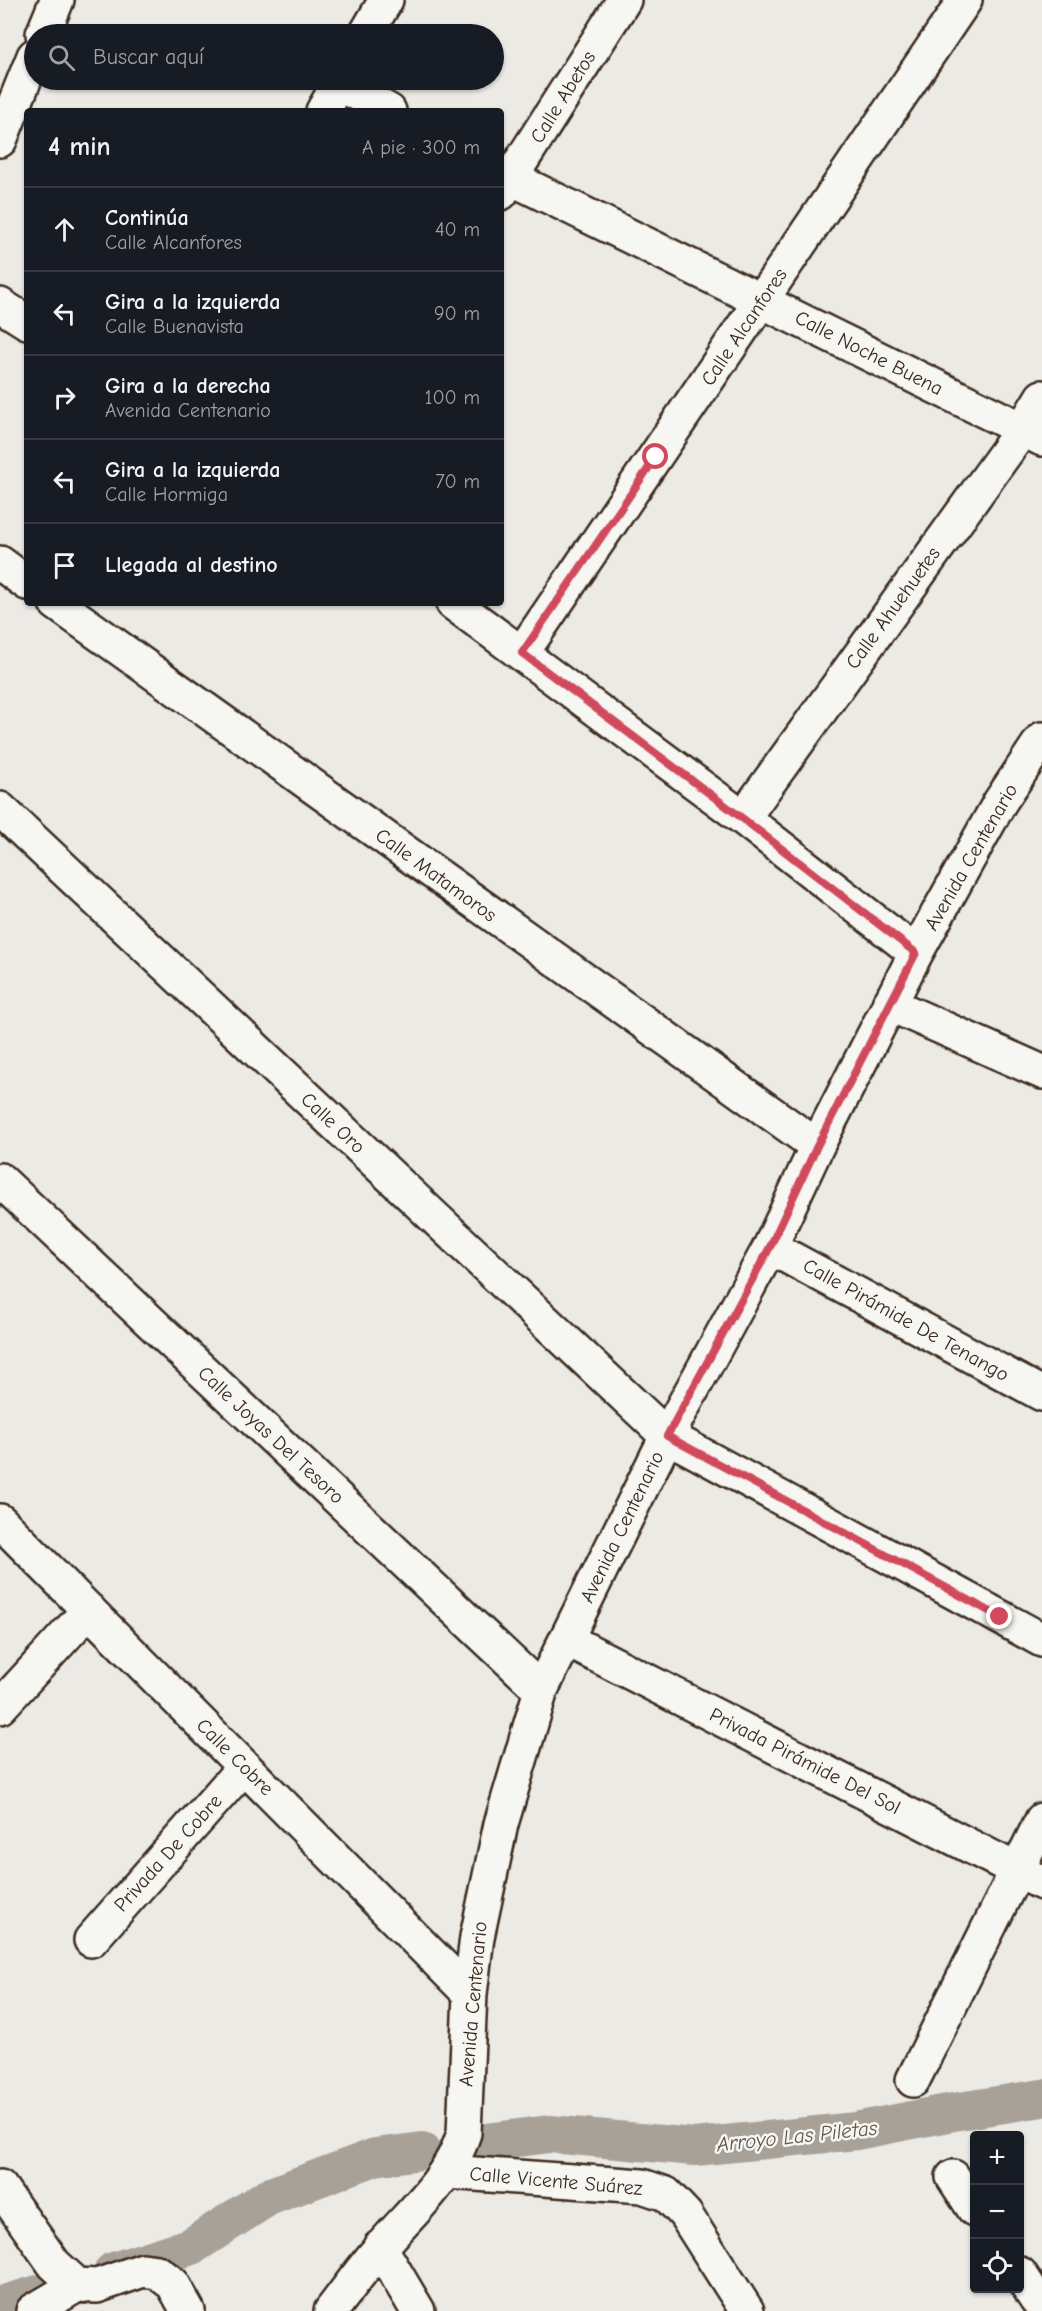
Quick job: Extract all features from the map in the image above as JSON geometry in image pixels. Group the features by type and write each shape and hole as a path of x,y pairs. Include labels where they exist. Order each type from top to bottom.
{"street":[{"path":"47,24 57,0"},
{"path":"372,24 386,0"},
{"name":"Calle Abetos","path":"504,182 624,0"},
{"name":"Calle Alcanfores","path":"522,653 965,0"},
{"path":"0,140 24,81"},
{"path":"334,91 380,108"},
{"name":"Calle Noche Buena","path":"504,182 762,300 1032,435"},
{"path":"0,305 24,320"},
{"name":"Calle Ahuehuetes","path":"742,818 1032,435 1042,397"},
{"path":"0,563 24,581"},
{"name":"Calle Matamoros","path":"60,606 817,1146"},
{"path":"457,606 742,818 916,953"},
{"name":"Avenida Centenario","path":"331,2311 380,2247 447,2172 458,2153 464,2133 470,1994 477,1937 501,1824 541,1690 667,1436 770,1247 817,1146 889,1004 1000,802 1042,739"},
{"name":"Calle Oro","path":"0,809 667,1436 1042,1640"},
{"path":"889,1004 1042,1072"},
{"name":"Calle Joyas Del Tesoro","path":"0,1180 541,1690"},
{"name":"Calle Pirámide De Tenango","path":"770,1247 1042,1394"},
{"name":"Calle Cobre","path":"0,1521 470,1994"},
{"path":"0,1707 89,1610"},
{"name":"Privada Pirámide Del Sol","path":"567,1640 1030,1876"},
{"name":"Privada De Cobre","path":"91,1940 244,1767"},
{"path":"913,2080 1030,1876 1042,1820"},
{"name":"Calle Vicente Suárez","path":"447,2172 642,2186 666,2194 685,2214 747,2311"},
{"path":"953,2177 970,2202"},
{"path":"0,2187 54,2264 77,2285"},
{"path":"380,2247 418,2311"},
{"path":"33,2311 77,2285 97,2286 143,2270 157,2272 173,2284 188,2311"},
{"path":"1024,2280 1042,2307"}],"waterway":[{"name":"Arroyo Las Piletas","path":"486,2142 550,2134 695,2147 856,2131 1042,2098"},
{"name":"Arroyo Las Piletas","path":"113,2271 192,2246 268,2197 375,2157 422,2151"},
{"name":"Arroyo Las Piletas","path":"0,2305 45,2292"}],"route":[{"path":"656,457 522,653 742,818 916,953 817,1146 770,1247 667,1436 1000,1617"}]}
